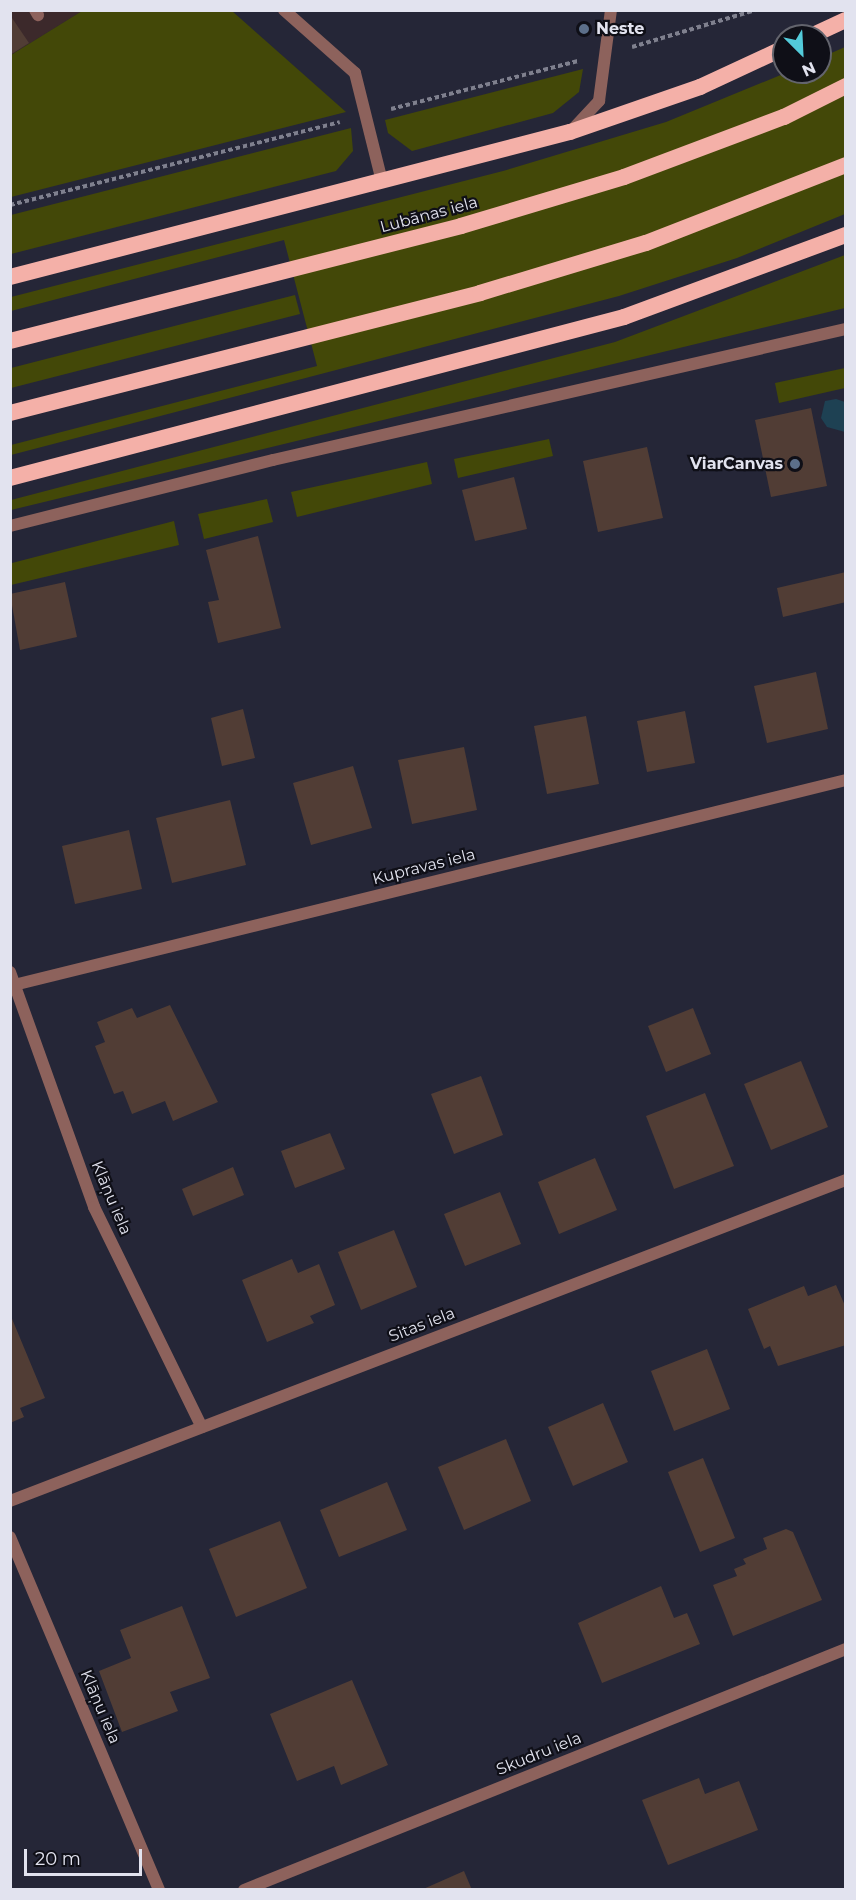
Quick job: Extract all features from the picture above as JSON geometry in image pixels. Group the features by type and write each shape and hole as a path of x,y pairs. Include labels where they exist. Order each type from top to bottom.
{"highway":[{"path":"832,26 846,20"},
{"path":"10,277 570,132 700,87 772,54"},
{"name":"Lubānas iela","path":"10,341 461,226 624,177 784,117 846,86"},
{"path":"10,413 310,337 646,243 846,165"},
{"path":"10,478 624,317 846,235"}],"street":[{"path":"284,10 355,73 382,181"},
{"path":"570,132 599,101 611,10"},
{"path":"10,526 273,460 846,329"},
{"name":"Kupravas iela","path":"11,981 846,780"},
{"name":"Klāņu iela","path":"11,981 94,1208 202,1427"},
{"name":"Sitas iela","path":"10,1501 846,1180"},
{"name":"Klāņu iela","path":"10,1537 159,1890"},
{"name":"Skudru iela","path":"244,1890 846,1649"}],"shaded area":[{"path":"11,11 82,11 11,55"}],"green space":[{"path":"82,11 232,11 346,112 11,197 11,55"},
{"path":"845,47 845,214 737,258 619,296 11,455 11,445 317,366 284,240 11,311 11,297 503,171 666,122 772,79 772,84 832,84 832,53"},
{"path":"583,69 579,92 553,113 412,151 388,133 385,120"},
{"path":"351,128 353,151 336,171 11,254 11,215"},
{"path":"845,255 845,308 11,510 11,500 615,342"},
{"path":"295,295 300,314 11,388 11,368"},
{"path":"845,368 845,388 779,403 775,383"},
{"path":"549,439 553,456 458,478 454,459"},
{"path":"427,462 432,484 297,517 291,492"},
{"path":"267,499 273,522 204,539 198,514"},
{"path":"174,521 179,545 11,585 12,563"}],"water":[{"path":"836,399 845,402 845,432 827,427 821,418 825,401"}],"building":[{"path":"10,15 29,43 10,55"},
{"path":"811,408 827,486 771,497 755,420"},
{"path":"647,447 663,518 598,532 583,461"},
{"path":"514,477 527,529 475,541 462,490"},
{"path":"258,536 281,628 218,643 208,602 219,600 206,550"},
{"path":"846,572 846,602 783,617 777,588"},
{"path":"65,582 77,637 20,650 10,594"},
{"path":"816,672 828,729 767,743 754,686"},
{"path":"243,709 255,758 222,766 211,718"},
{"path":"685,711 695,763 647,772 637,721"},
{"path":"586,716 599,784 547,794 534,726"},
{"path":"464,747 477,810 412,824 398,760"},
{"path":"353,766 372,828 311,845 293,783"},
{"path":"230,800 246,865 172,883 156,818"},
{"path":"129,830 142,889 75,904 62,846"},
{"path":"170,1005 218,1102 173,1121 165,1101 132,1114 123,1091 114,1094 95,1046 105,1042 97,1022 132,1008 137,1018"},
{"path":"693,1008 711,1054 666,1072 648,1026"},
{"path":"801,1061 828,1127 771,1150 744,1084"},
{"path":"481,1076 503,1135 454,1154 431,1094"},
{"path":"705,1093 734,1166 674,1189 646,1116"},
{"path":"330,1133 345,1169 295,1188 281,1151"},
{"path":"595,1158 617,1210 559,1234 538,1182"},
{"path":"233,1167 244,1195 193,1216 182,1189"},
{"path":"500,1192 521,1244 465,1266 444,1214"},
{"path":"394,1230 417,1287 361,1310 338,1252"},
{"path":"292,1259 298,1273 319,1264 335,1305 310,1316 314,1323 267,1342 242,1280"},
{"path":"836,1285 846,1308 846,1345 778,1366 770,1346 764,1349 748,1309 804,1286 808,1296"},
{"path":"10,1314 45,1398 20,1408 24,1417 10,1423"},
{"path":"707,1349 730,1409 674,1431 651,1371"},
{"path":"603,1403 628,1462 573,1486 548,1427"},
{"path":"506,1439 531,1501 464,1530 438,1467"},
{"path":"703,1458 735,1538 700,1552 668,1472"},
{"path":"387,1482 407,1530 339,1557 320,1510"},
{"path":"280,1521 307,1588 236,1617 209,1549"},
{"path":"786,1529 793,1532 822,1600 733,1636 713,1585 737,1576 734,1569 746,1564 743,1559 767,1549 763,1538"},
{"path":"661,1586 674,1618 687,1613 700,1644 602,1683 578,1623"},
{"path":"182,1606 210,1678 170,1692 178,1711 122,1732 99,1671 131,1658 120,1630"},
{"path":"352,1680 388,1765 341,1785 334,1766 297,1781 270,1714"},
{"path":"699,1778 705,1794 739,1781 758,1830 668,1865 642,1800"},
{"path":"464,1871 472,1890 421,1890"}],"place":[{"name":"Neste","path":"584,29"},
{"name":"ViarCanvas","path":"795,464"}]}
